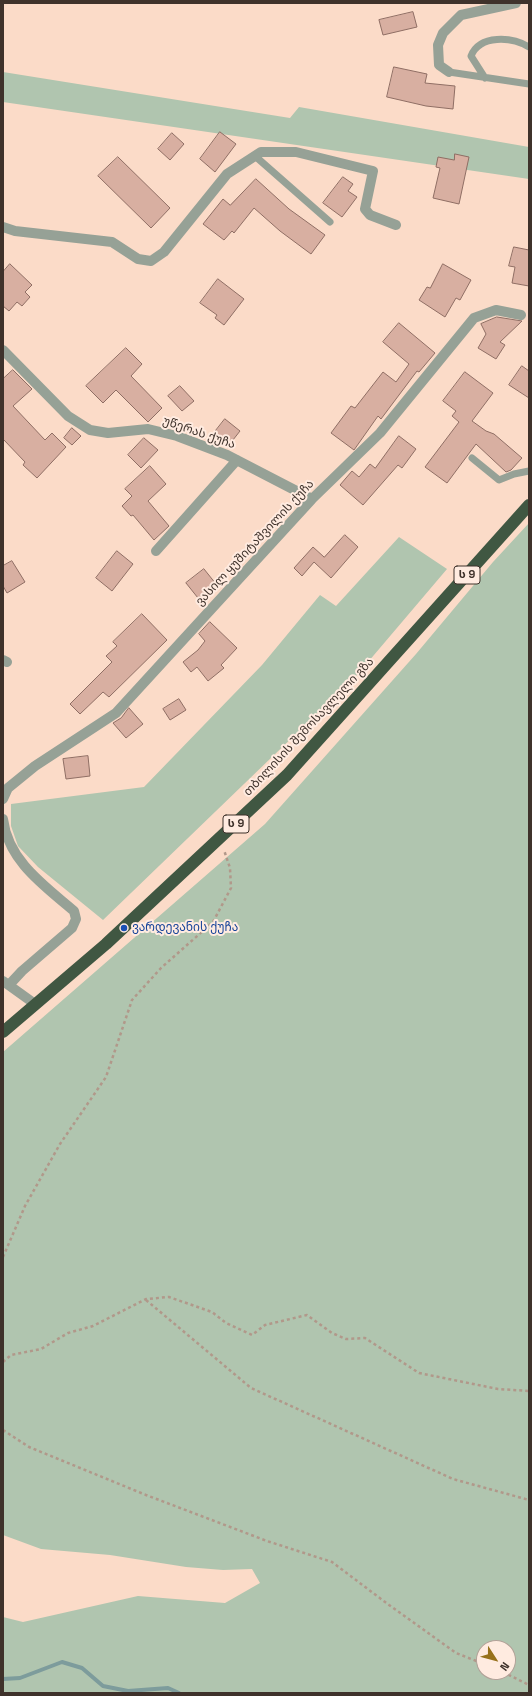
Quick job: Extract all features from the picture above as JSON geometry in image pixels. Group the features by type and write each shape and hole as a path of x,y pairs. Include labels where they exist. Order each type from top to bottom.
{"highway":[{"name":"თბილისის შემოსავლელი გზა","path":"3,1032 106,944 221,838 286,775 529,505"}],"street":[{"path":"449,72 439,65 438,45 443,33 462,15 516,3"},
{"path":"3,227 16,231 112,242 138,259 151,261 164,252 227,174 261,152 296,152 372,171 365,209 370,214 396,225"},
{"name":"ვასილ ყუშიტაშვილის ქუჩა","path":"3,799 8,788 35,766 116,713 312,499 380,433 474,318 496,310 521,315"},
{"name":"უწერას ქუჩა","path":"3,350 68,416 90,430 108,433 148,429 177,436 237,460 312,499"},
{"path":"156,551 237,460"},
{"path":"3,819 4,827 13,851 31,874 74,911 76,919 72,928 6,983 35,1004"}],"lane":[{"path":"485,78 471,56 474,49 486,41 498,39 519,41 529,47"},
{"path":"449,72 529,84"},
{"path":"255,156 330,222"},
{"path":"472,458 499,480 514,474 529,472"}],"path":[{"path":"3,1257 25,1206 60,1144 106,1076 132,1000 161,968 213,922 231,888 230,868 221,838"},
{"path":"3,1362 11,1355 41,1349 68,1333 93,1326 146,1299 169,1297 212,1312 226,1323 252,1335 265,1325 307,1315 332,1333 346,1339 366,1338 419,1374 498,1390 529,1391"},
{"path":"146,1299 251,1388 453,1479 529,1500"},
{"path":"3,1430 29,1447 146,1495 266,1541 332,1562 389,1605 456,1652 476,1661"},
{"path":"516,1678 529,1685"}],"green space":[{"path":"3,72 290,118 299,107 529,147 529,179 3,102"},
{"path":"529,523 529,1693 3,1693 3,1617 23,1622 138,1596 225,1603 260,1583 252,1569 223,1570 186,1567 110,1555 41,1549 3,1535 3,1052 265,824 416,654 493,562"},
{"path":"399,537 447,569 357,675 103,920 38,867 18,846 11,826 11,804 144,787 262,665 320,595 336,606"}],"building":[{"path":"413,12 417,27 383,35 379,20"},
{"path":"394,67 427,74 425,83 455,86 453,109 426,106 387,97"},
{"path":"220,132 236,144 215,172 200,159"},
{"path":"172,133 184,144 170,160 158,149"},
{"path":"455,154 469,157 459,204 433,198 440,168 436,167 438,157 454,160"},
{"path":"118,157 170,208 151,228 98,176"},
{"path":"343,177 353,184 348,191 357,197 342,217 323,203"},
{"path":"256,179 289,209 325,235 311,254 280,231 254,208 234,233 232,231 224,240 203,224 223,199 230,205"},
{"path":"514,247 529,250 529,286 512,283 515,267 509,266"},
{"path":"10,264 32,285 25,292 30,297 22,306 17,302 9,311 3,306 3,272"},
{"path":"443,264 471,280 460,300 456,298 445,317 419,300 427,287 430,288"},
{"path":"218,279 244,299 224,325 215,318 217,315 200,303"},
{"path":"497,317 522,321 500,342 505,345 496,359 478,348 486,334 481,324"},
{"path":"399,323 435,353 419,372 417,371 381,419 378,416 354,450 331,433 351,406 355,408 383,372 396,382 409,364 383,342"},
{"path":"126,348 142,364 131,376 162,408 148,422 116,390 103,403 86,386"},
{"path":"522,366 529,371 529,398 509,385"},
{"path":"13,370 32,389 13,406 45,440 52,433 66,447 37,478 23,465 25,462 3,439 3,379"},
{"path":"465,372 493,393 472,421 486,431 494,434 522,458 511,470 506,472 476,444 447,483 425,467 459,422 452,416 456,411 443,401"},
{"path":"180,386 194,401 182,411 168,396"},
{"path":"225,419 240,431 229,445 214,433"},
{"path":"72,428 81,436 72,445 64,438"},
{"path":"399,436 416,449 402,468 398,465 363,505 340,485 352,471 359,477 370,464 375,468"},
{"path":"144,438 158,450 141,468 128,455"},
{"path":"150,466 166,484 148,501 169,526 154,540 133,515 131,516 122,506 132,496 125,489"},
{"path":"345,535 358,547 331,578 314,562 302,576 294,568 313,547 324,557"},
{"path":"117,551 133,564 112,591 96,578"},
{"path":"12,561 25,582 7,593 3,586 3,566"},
{"path":"204,569 216,584 198,598 186,583"},
{"path":"142,614 167,640 109,697 103,692 80,714 70,704 112,662 106,656 117,646 113,642"},
{"path":"210,622 237,648 221,665 224,668 208,681 197,667 191,672 183,662 198,650 205,641 199,634"},
{"path":"179,699 186,710 170,720 163,709"},
{"path":"129,708 143,724 126,738 113,723 121,718"},
{"path":"88,756 90,776 66,779 63,759"}],"waterway":[{"path":"3,1679 20,1678 62,1662 82,1668 103,1686 128,1691 168,1688 179,1693"}],"place":[{"name":"ვარდევანის ქუჩა","path":"124,928"}]}
